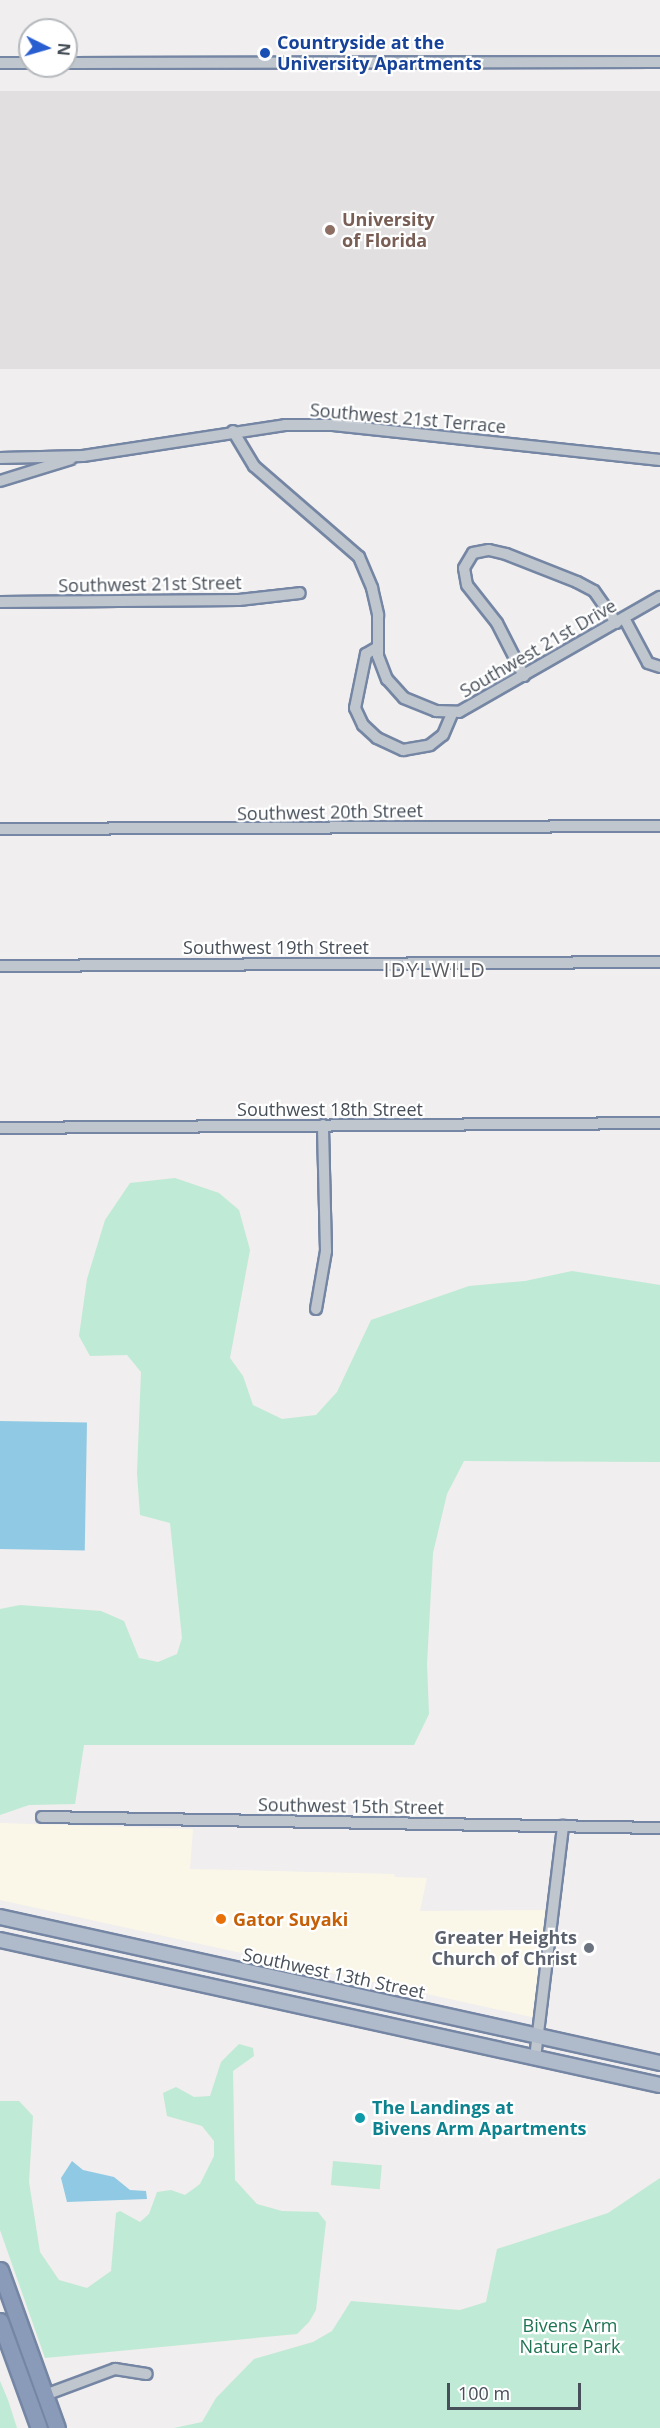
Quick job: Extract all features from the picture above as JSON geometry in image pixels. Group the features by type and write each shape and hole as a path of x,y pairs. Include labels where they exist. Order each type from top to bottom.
{"highway":[{"path":"0,2270 57,2428"},
{"path":"0,2321 39,2428"}],"main road":[{"name":"Southwest 13th Street","path":"0,1917 660,2063"},
{"path":"0,1940 660,2085"},
{"path":"179,1979 189,1959"},
{"path":"396,2027 402,2006"}],"street":[{"path":"78,63 660,62"},
{"path":"0,63 18,63"},
{"name":"Southwest 21st Terrace","path":"0,481 83,456 233,431 285,425 333,424 660,460"},
{"name":"Southwest 21st Drive","path":"233,431 254,466 359,557 372,588 378,647 387,679 404,698 436,711 453,712 524,676 660,597"},
{"name":"Southwest 21st Terrace","path":"0,458 83,456"},
{"path":"524,676 497,622 467,585 464,568 472,553 489,550 506,554 594,591 620,620 648,663 660,667"},
{"name":"Southwest 21st Street","path":"0,602 238,600 300,593"},
{"path":"378,647 366,654 355,708 363,724 377,738 403,750 430,745 443,735 453,712"},
{"name":"Southwest 20th Street","path":"0,829 660,826"},
{"name":"Southwest 19th Street","path":"0,966 660,962"},
{"name":"Southwest 18th Street","path":"0,1128 660,1123"},
{"path":"316,1309 326,1251 323,1125"},
{"name":"Southwest 15th Street","path":"42,1817 660,1828"},
{"path":"535,2058 563,1827"},
{"path":"45,2395 115,2369 147,2373"}],"shaded area":[{"name":"University of Florida","path":"0,91 660,91 660,369 0,369"},
{"path":"0,1823 193,1829 190,1869 394,1874 395,1877 427,1878 420,1911 553,1910 536,2018 0,1900"}],"green space":[{"path":"175,1178 219,1193 239,1210 250,1250 230,1358 243,1376 253,1405 282,1419 316,1415 337,1392 371,1320 469,1286 525,1281 572,1271 660,1285 660,1462 464,1461 447,1494 433,1553 427,1664 429,1714 414,1745 84,1745 75,1804 29,1805 0,1815 0,1609 20,1605 101,1611 124,1621 139,1658 158,1662 177,1654 182,1638 170,1523 140,1515 137,1473 141,1372 127,1355 90,1356 79,1336 87,1279 105,1220 130,1183"},
{"path":"239,2044 253,2048 254,2056 233,2071 235,2180 257,2204 282,2211 318,2212 326,2222 316,2310 309,2322 297,2334 45,2358 0,2230 0,2101 19,2101 33,2116 29,2182 40,2252 59,2280 87,2288 111,2271 116,2213 120,2211 140,2222 149,2214 157,2192 171,2190 185,2195 200,2184 214,2156 214,2141 202,2126 167,2116 163,2093 176,2087 194,2097 210,2096 221,2062"},
{"path":"333,2161 382,2165 380,2189 331,2185"},
{"name":"Bivens Arm Nature Park","path":"660,2178 660,2428 174,2428 202,2422 216,2398 254,2359 313,2342 332,2331 351,2301 460,2310 486,2302 497,2249 608,2213"},
{"path":"0,2381 8,2400 17,2428 0,2428"}],"water":[{"path":"0,1421 87,1423 85,1550 0,1549"},
{"path":"72,2161 83,2170 114,2177 130,2190 146,2191 147,2199 67,2202 61,2178"}],"place":[{"name":"Countryside at the University Apartments","path":"265,53"},
{"name":"University of Florida","path":"330,230"},
{"name":"Gator Suyaki","path":"221,1919"},
{"name":"Greater Heights Church of Christ","path":"589,1948"},
{"name":"The Landings at Bivens Arm Apartments","path":"360,2118"}],"district":[{"name":"IDYLWILD","path":"435,969"}]}
